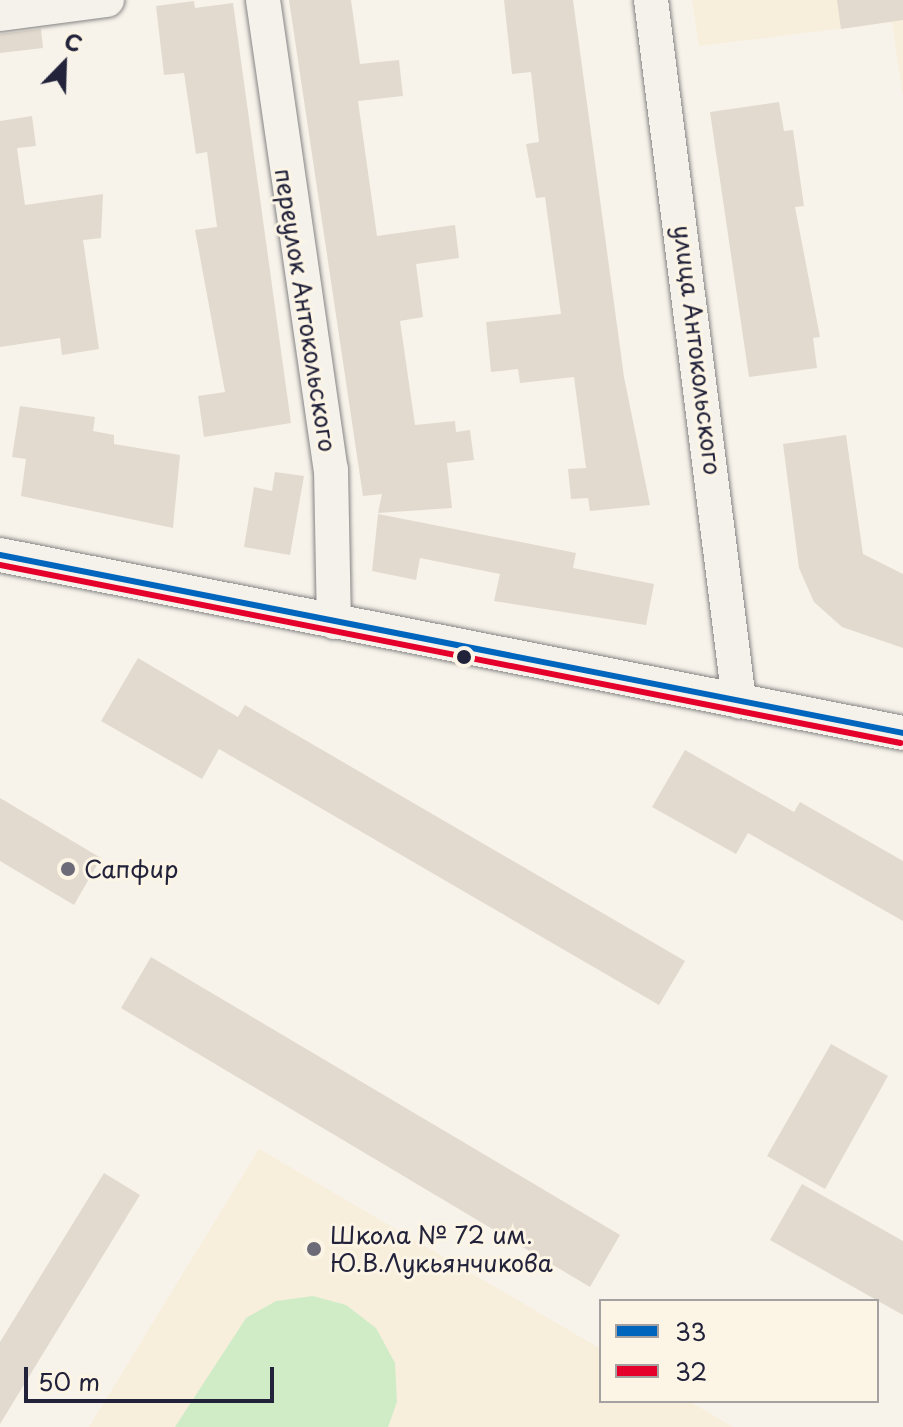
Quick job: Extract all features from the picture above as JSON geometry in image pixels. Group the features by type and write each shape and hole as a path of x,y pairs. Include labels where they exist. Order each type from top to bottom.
{"street":[{"path":"0,14 107,0"},
{"name":"переулок Антокольского","path":"263,0 331,469 334,622"},
{"name":"улица Антокольского","path":"651,0 739,701"},
{"path":"0,555 903,733"}],"shaded area":[{"path":"692,0 903,0 903,96 892,22 699,46"},
{"name":"Школа № 72 им. Ю.В.Лукьянчикова","path":"259,1149 599,1348 599,1403 692,1403 733,1427 89,1427"}],"green space":[{"path":"313,1296 346,1305 376,1328 395,1363 397,1402 388,1427 175,1427 246,1318 276,1301"}],"building":[{"path":"289,0 351,0 360,64 399,60 403,96 358,101 377,236 455,225 459,258 416,264 423,317 400,321 415,425 455,421 456,432 470,430 474,460 447,463 452,508 378,513 382,494 363,496"},
{"path":"504,0 573,0 624,377 650,505 590,511 588,498 571,499 568,469 586,468 574,377 520,383 518,369 491,372 486,322 561,314 545,197 536,198 526,144 539,142 531,72 512,74"},
{"path":"837,0 903,0 903,20 841,29"},
{"path":"194,1 195,8 233,3 291,423 204,437 198,396 225,392 195,230 217,227 207,152 196,154 184,73 164,75 156,6"},
{"path":"41,29 43,48 0,53 0,34"},
{"path":"779,102 784,131 793,130 804,206 795,207 820,337 813,338 817,368 749,377 710,112"},
{"path":"32,116 36,146 17,148 25,205 103,194 101,238 83,240 99,349 62,355 60,338 0,347 0,121"},
{"path":"20,406 95,417 93,431 114,435 114,444 180,455 173,528 21,496 26,459 12,457"},
{"path":"846,435 863,554 903,574 903,648 842,627 814,602 799,568 783,444"},
{"path":"275,472 304,476 290,555 244,547 254,487 272,491"},
{"path":"378,514 576,553 573,568 654,584 646,625 494,601 500,574 420,558 416,580 372,571"},
{"path":"138,658 238,717 245,705 685,961 659,1005 219,749 202,779 101,721"},
{"path":"685,750 794,812 800,802 903,861 903,921 748,833 736,854 652,807"},
{"path":"0,798 101,858 74,905 0,861"},
{"path":"151,957 620,1235 590,1287 121,1008"},
{"path":"831,1044 888,1076 825,1189 767,1156"},
{"path":"104,1173 140,1195 0,1424 0,1342"},
{"path":"802,1184 903,1241 903,1315 879,1299 770,1240"}],"transit line":[{"name":"33","path":"0,555 903,733"},
{"name":"32","path":"0,565 901,743"}],"place":[{"name":"Сапфир","path":"68,869"},
{"name":"Школа № 72 им. Ю.В.Лукьянчикова","path":"314,1249"}]}
